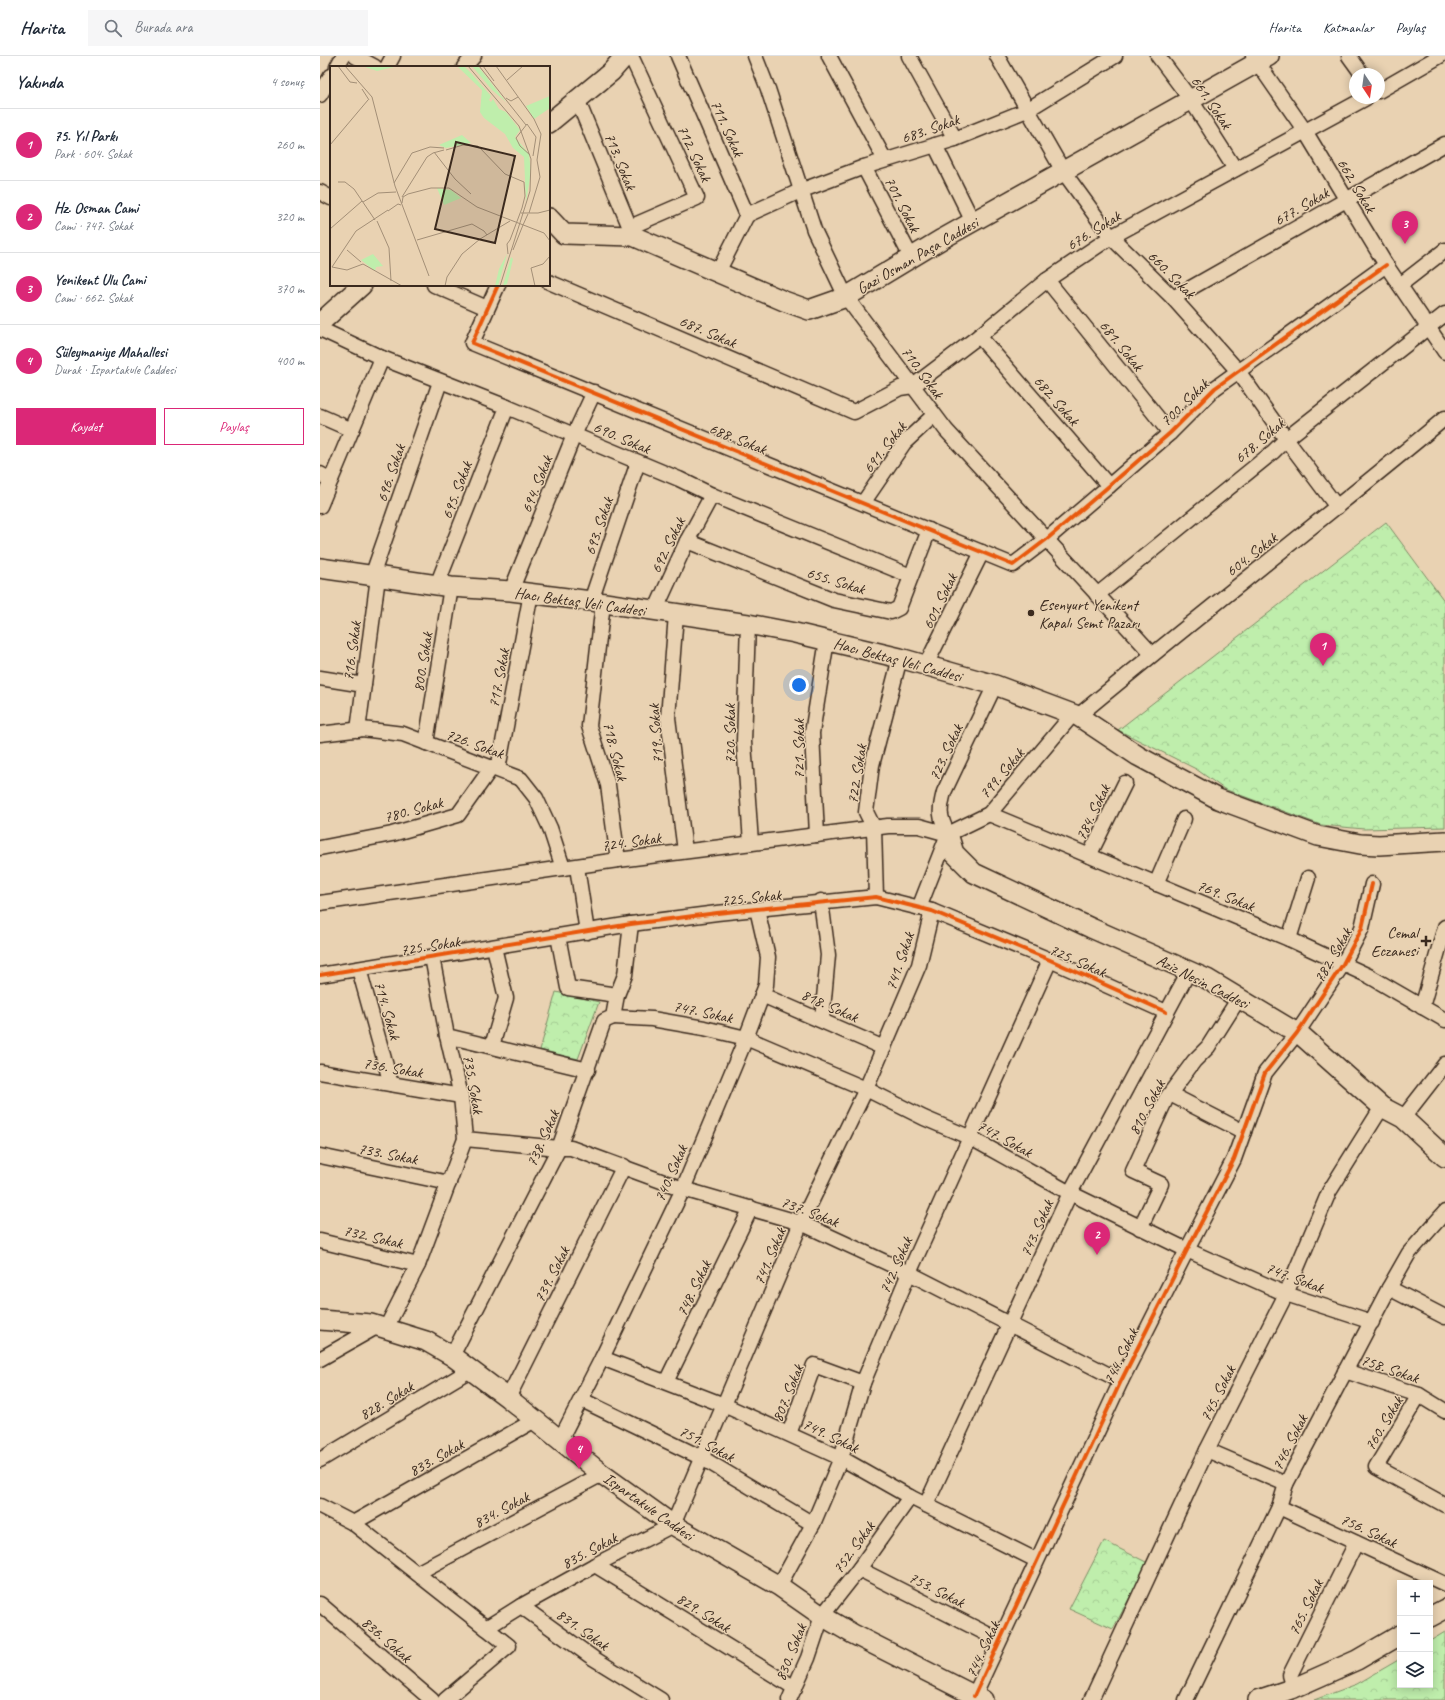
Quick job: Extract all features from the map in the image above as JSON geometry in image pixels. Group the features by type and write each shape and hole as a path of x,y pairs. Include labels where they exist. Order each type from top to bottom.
{"street":[{"path":"338,66 343,56"},
{"path":"355,56 373,66"},
{"path":"388,66 393,56"},
{"path":"465,66 474,56"},
{"path":"550,122 611,72 625,56"},
{"name":"712. Sokak","path":"631,56 697,198 631,231"},
{"name":"711. Sokak","path":"678,56 748,215"},
{"name":"710. Sokak","path":"755,56 768,89 800,191 814,230 846,297 934,415 1152,654"},
{"path":"829,56 885,160"},
{"path":"909,56 955,139"},
{"name":"660. Sokak","path":"997,56 1063,171 1110,237 1173,298 1238,371 1286,439 1337,507"},
{"name":"683. Sokak","path":"748,215 800,191 864,166 955,139 1027,110 1115,56"},
{"name":"661. Sokak","path":"1158,56 1191,100 1235,169"},
{"path":"1349,56 1358,68"},
{"path":"1385,88 1440,56"},
{"name":"Gazi Osman Paşa Caddesi","path":"550,219 564,234 631,231 718,272 784,301 810,310 846,297 911,257 1191,100 1260,58"},
{"name":"662. Sokak","path":"1260,58 1386,265 1445,352"},
{"path":"320,95 330,78"},
{"name":"713. Sokak","path":"577,99 631,231"},
{"name":"676. Sokak","path":"854,412 900,388 913,386 979,336 1047,280 1110,237 1355,104"},
{"name":"677. Sokak","path":"1173,298 1445,144"},
{"path":"934,145 973,222"},
{"name":"701. Sokak","path":"864,166 911,257"},
{"path":"320,192 330,197"},
{"path":"718,272 748,215"},
{"path":"1400,285 1445,250"},
{"name":"700. Sokak","path":"1047,539 1170,433 1216,388 1386,265"},
{"name":"681. Sokak","path":"1047,280 1170,433"},
{"name":"687. Sokak","path":"550,282 854,412"},
{"path":"320,323 361,286"},
{"path":"436,286 487,308"},
{"name":"688. Sokak","path":"498,286 472,343 1013,565 1047,539"},
{"name":"678. Sokak","path":"1097,595 1273,452 1286,439 1445,314"},
{"name":"690. Sokak","path":"320,329 382,358 507,407 712,495 911,576"},
{"name":"682. Sokak","path":"979,336 1109,486"},
{"path":"320,506 326,476 352,430 382,358"},
{"name":"696. Sokak","path":"375,576 440,382"},
{"name":"694. Sokak","path":"512,591 574,435 594,392"},
{"name":"695. Sokak","path":"444,586 507,407"},
{"name":"691. Sokak","path":"863,503 904,443 934,415"},
{"path":"320,416 352,430"},
{"name":"604. Sokak","path":"1075,715 1337,507 1445,418"},
{"name":"693. Sokak","path":"597,602 638,462"},
{"name":"692. Sokak","path":"655,611 687,541 712,495"},
{"name":"655. Sokak","path":"687,541 834,600 891,612 899,608 930,530"},
{"name":"601. Sokak","path":"926,665 982,552"},
{"name":"Hacı Bektaş Veli Caddesi","path":"320,568 444,586 512,591 597,602 748,624 826,640 900,658 995,685 1075,715 1138,756 1218,798 1318,836 1360,844 1378,845 1445,841"},
{"name":"716. Sokak","path":"358,730 375,576"},
{"name":"800. Sokak","path":"426,743 444,586"},
{"name":"717. Sokak","path":"495,768 531,593"},
{"name":"718. Sokak","path":"597,602 589,726 608,785 618,860"},
{"name":"719. Sokak","path":"676,614 668,718 685,851"},
{"name":"720. Sokak","path":"748,624 744,742 751,843"},
{"name":"721. Sokak","path":"817,835 812,733 826,640"},
{"name":"722. Sokak","path":"876,897 874,828 866,812 872,766 900,658"},
{"path":"320,678 364,685"},
{"name":"723. Sokak","path":"948,834 941,819 939,810 944,792 995,685"},
{"name":"799. Sokak","path":"948,834 989,814 1075,715"},
{"name":"726. Sokak","path":"320,734 358,730 403,734 521,779 536,798 550,828 563,868"},
{"name":"780. Sokak","path":"320,848 392,834 458,815 495,768"},
{"name":"784. Sokak","path":"1089,856 1125,783"},
{"name":"769. Sokak","path":"989,814 1289,939 1369,976 1445,1020"},
{"path":"1156,884 1184,819"},
{"name":"724. Sokak","path":"320,903 578,867 618,860 888,826 919,826 948,834"},
{"path":"926,909 948,834"},
{"name":"Aziz Nesin Caddesi","path":"948,834 954,853 974,873 1091,928 1206,979 1297,1032 1382,1107 1403,1118 1445,1157"},
{"path":"578,867 587,932"},
{"path":"1289,939 1308,878"},
{"name":"782. Sokak","path":"1297,1032 1343,964 1362,928 1372,884"},
{"name":"725. Sokak","path":"320,975 631,924 821,901 876,897 926,909 1050,960 1166,1012"},
{"path":"821,901 828,955 822,1020"},
{"name":"740. Sokak","path":"560,1440 582,1400 683,1189 746,1038 766,985 768,957 758,909"},
{"name":"741. Sokak","path":"674,1525 802,1224 866,1089 919,965 926,909"},
{"name":"738. Sokak","path":"452,1356 558,1148 588,1070 604,1021 613,1016 625,975 631,924"},
{"path":"1422,1007 1445,927"},
{"path":"558,936 568,988 618,995"},
{"path":"492,1046 506,998 494,947"},
{"name":"735. Sokak","path":"432,957 447,1036 461,1096 465,1138"},
{"name":"742. Sokak","path":"779,1586 813,1524 841,1458 863,1383 909,1273 1050,960"},
{"name":"714. Sokak","path":"359,969 391,1084"},
{"name":"743. Sokak","path":"926,1505 1070,1194 1189,971"},
{"name":"818. Sokak","path":"762,995 884,1048"},
{"name":"810. Sokak","path":"1140,1228 1161,1184 1133,1171 1157,1117 1170,1094 1194,1061 1208,1047 1239,998"},
{"name":"747. Sokak","path":"613,1016 652,1019 704,1028 746,1038 866,1089 924,1118 971,1138 1070,1194 1186,1250 1286,1294 1372,1322"},
{"name":"744. Sokak","path":"978,1698 999,1640 1121,1381 1186,1250 1234,1159 1265,1073 1297,1032"},
{"path":"447,1036 588,1070"},
{"path":"1403,1118 1441,1079 1445,1064"},
{"name":"736. Sokak","path":"320,1072 461,1096"},
{"path":"1170,1094 1244,1132"},
{"name":"745. Sokak","path":"1091,1700 1208,1450 1286,1294 1329,1192 1382,1107"},
{"path":"320,1359 382,1327 418,1264 465,1138"},
{"name":"737. Sokak","path":"465,1138 558,1148 571,1148 624,1166 683,1189 802,1224 909,1273 1121,1381"},
{"name":"733. Sokak","path":"320,1156 449,1183"},
{"name":"739. Sokak","path":"508,1398 624,1166"},
{"name":"748. Sokak","path":"666,1382 751,1208"},
{"name":"746. Sokak","path":"1186,1700 1279,1507 1286,1484 1389,1288 1409,1253 1445,1212"},
{"name":"732. Sokak","path":"320,1241 418,1264"},
{"path":"1389,1288 1445,1317"},
{"name":"Ispartakule Caddesi","path":"320,1320 371,1324 426,1341 452,1356 536,1420 602,1474 674,1525 779,1586 822,1616 978,1698"},
{"name":"749. Sokak","path":"602,1358 724,1405 841,1458 910,1497 1036,1560"},
{"name":"807. Sokak","path":"789,1434 814,1365 863,1383"},
{"name":"828. Sokak","path":"320,1460 470,1370"},
{"name":"758. Sokak","path":"1345,1371 1419,1395 1445,1410"},
{"name":"760. Sokak","path":"1419,1395 1376,1468 1445,1505"},
{"name":"751. Sokak","path":"582,1400 702,1458 813,1524"},
{"name":"833. Sokak","path":"353,1523 536,1420"},
{"path":"1208,1450 1286,1484"},
{"name":"834. Sokak","path":"417,1574 602,1474"},
{"name":"752. Sokak","path":"822,1616 859,1569 910,1497"},
{"path":"321,1507 353,1523 508,1646 445,1700"},
{"name":"756. Sokak","path":"1279,1507 1445,1584"},
{"name":"835. Sokak","path":"521,1606 595,1565 674,1525"},
{"name":"765. Sokak","path":"1294,1688 1290,1675 1356,1543"},
{"name":"829. Sokak","path":"595,1565 792,1694"},
{"name":"753. Sokak","path":"859,1569 999,1640"},
{"name":"836. Sokak","path":"320,1604 432,1700"},
{"path":"486,1628 521,1606"},
{"name":"831. Sokak","path":"521,1606 593,1658 661,1700"},
{"path":"1433,1616 1445,1609"},
{"name":"830. Sokak","path":"792,1694 808,1658 822,1616"},
{"path":"1258,1700 1294,1688 1357,1660 1397,1637"}],"green space":[{"path":"1386,522 1445,602 1445,827 1364,829 1321,825 1224,789 1196,769 1118,730"},
{"path":"556,992 599,1002 578,1059 540,1050"},
{"path":"1104,1541 1148,1563 1113,1629 1069,1609"},
{"path":"1445,1632 1445,1700 1314,1700 1357,1684 1397,1661 1397,1688 1433,1688 1433,1639"}],"cycle path":[{"path":"498,286 472,343 1013,565 1047,539 1170,433 1215,388 1386,265"},
{"path":"974,1696 1121,1381 1234,1159 1265,1073 1297,1033 1343,964 1362,928 1372,884"},
{"path":"320,975 631,924 717,913 876,897 932,911 1050,960 1166,1012"}],"place":[{"name":"Yenikent Ulu Cami","path":"1405,244"},
{"name":"Esenyurt Yenikent Kapalı Semt Pazarı","path":"1031,613"},
{"name":"75. Yıl Parkı","path":"1323,666"},
{"name":"Cemal Eczanesi","path":"1426,941"},
{"name":"Hz. Osman Cami","path":"1097,1255"},
{"name":"Süleymaniye Mahallesi","path":"579,1469"}]}
